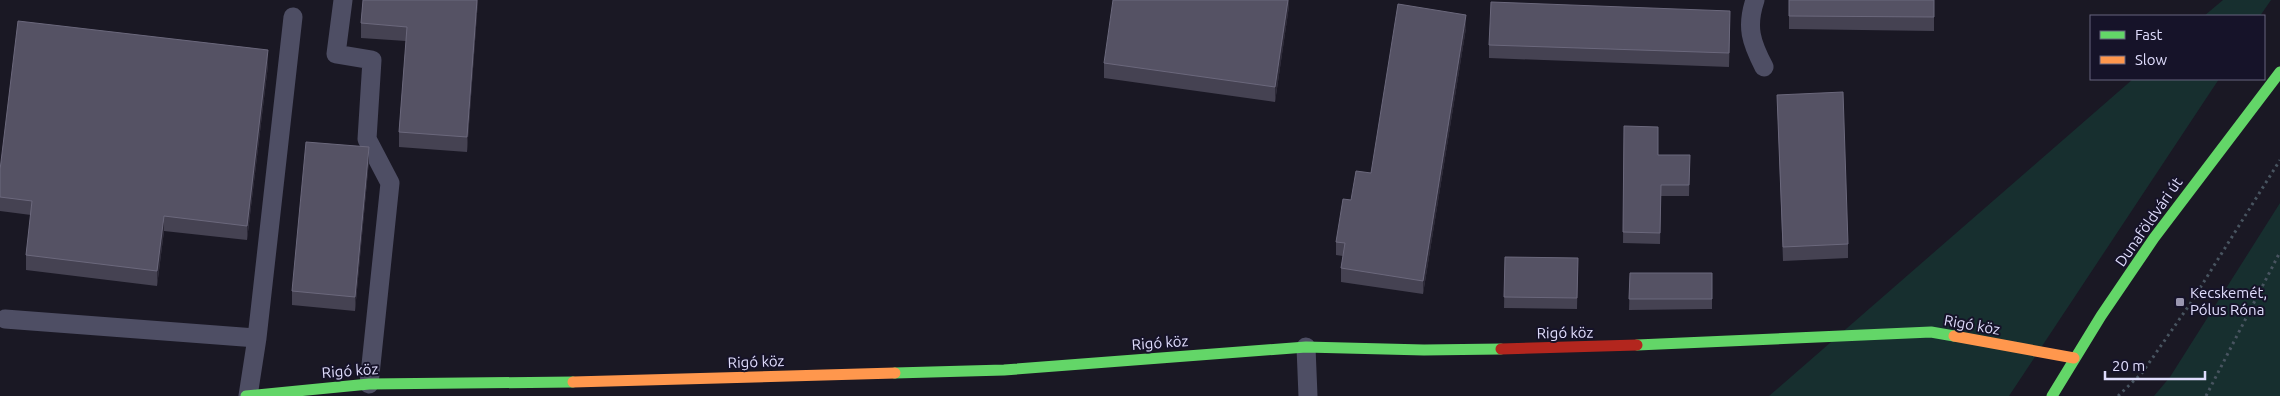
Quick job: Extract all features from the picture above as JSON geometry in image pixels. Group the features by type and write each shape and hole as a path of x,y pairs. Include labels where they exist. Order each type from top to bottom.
{"street":[{"name":"Dunaföldvári út","path":"2052,396 2074,358 2192,186 2280,72"},
{"name":"Rigó köz","path":"247,396 369,384 498,384 1004,370 1306,347 1424,350 1600,347 1931,332 2074,358"}],"lane":[{"path":"343,0 336,54 372,60 367,140 390,183 369,384"},
{"path":"1755,0 1749,18 1750,27 1753,44 1764,67"},
{"path":"247,396 257,338 293,17"},
{"path":"5,319 257,338"},
{"path":"1306,347 1308,396"}],"path":[{"path":"2118,396 2142,373 2179,319 2280,160"},
{"path":"2206,396 2280,252"}],"green space":[{"path":"2223,0 2271,0 2261,15 2205,15"},
{"path":"2132,80 2218,80 2009,396 1769,396"},
{"path":"2280,203 2280,396 2154,396 2170,377"}],"building":[{"path":"363,0 477,0 467,137 399,132 407,27 361,23"},
{"path":"1113,0 1288,0 1275,87 1104,63"},
{"path":"1789,0 1934,0 1934,17 1789,16"},
{"path":"1491,2 1730,11 1729,53 1489,45"},
{"path":"1398,4 1466,15 1423,281 1341,268 1345,243 1336,242 1343,199 1351,200 1356,171 1371,173"},
{"path":"18,21 268,50 247,226 164,216 157,271 26,255 32,201 0,197 0,170"},
{"path":"1843,92 1848,244 1783,247 1777,95"},
{"path":"1624,126 1658,127 1658,155 1690,155 1689,185 1661,185 1660,233 1623,232"},
{"path":"306,142 369,147 355,297 292,291"},
{"path":"1505,257 1578,258 1577,298 1504,297"},
{"path":"1630,273 1712,273 1712,299 1629,299"}],"traffic: fast":[{"path":"2052,396 2101,316 2154,238 2280,72"},
{"path":"1637,345 1931,332 1954,336"},
{"path":"895,373 1004,370 1306,347 1424,350 1501,349"},
{"path":"246,396 369,384 573,382"}],"traffic: slow":[{"path":"1954,336 2074,358"},
{"path":"573,382 895,373"}],"traffic: jam":[{"path":"1501,349 1637,345"}],"place":[{"name":"Kecskemét, Pólus Róna","path":"2180,302"}]}
